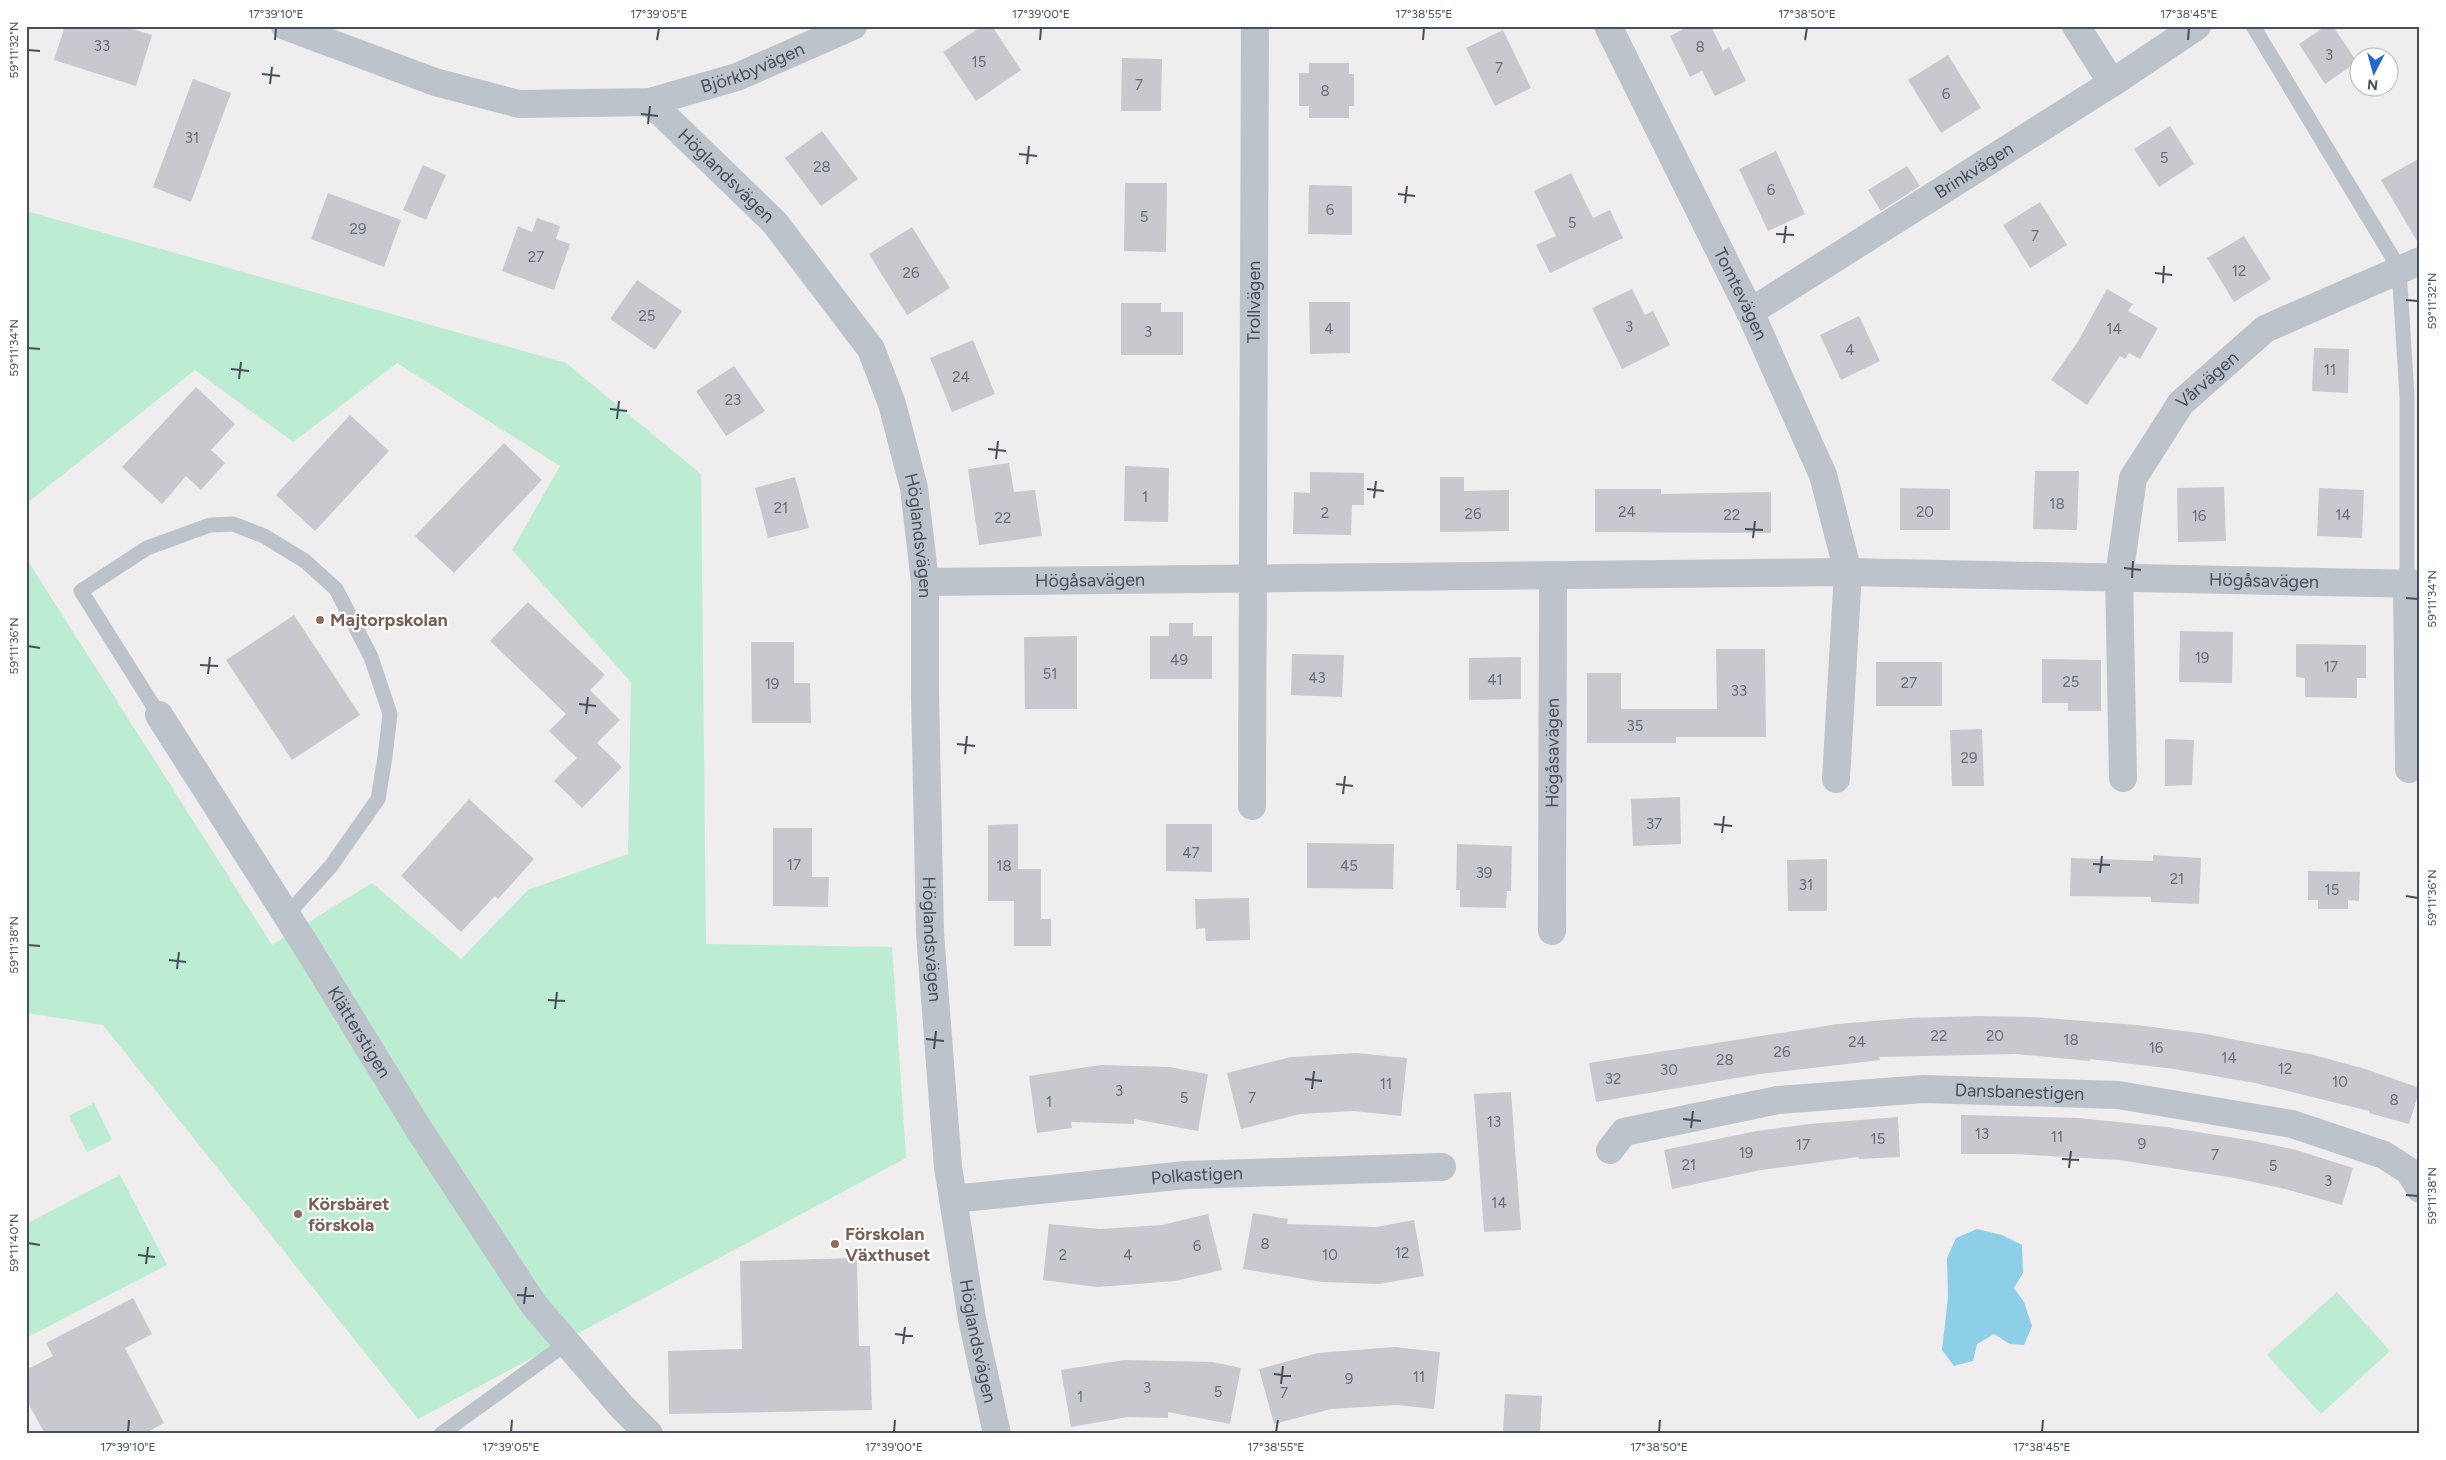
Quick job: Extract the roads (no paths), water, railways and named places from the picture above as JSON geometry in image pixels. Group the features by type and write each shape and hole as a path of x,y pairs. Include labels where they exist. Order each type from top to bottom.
{"street":[{"path":"284,26 435,82 519,104 650,102"},
{"name":"Björkbyvägen","path":"650,102 737,77 853,26"},
{"name":"Trollvägen","path":"1253,579 1255,26"},
{"name":"Tomtevägen","path":"1608,26 1750,312 1822,475 1848,572"},
{"path":"2076,26 2112,83"},
{"name":"Brinkvägen","path":"1750,312 2112,83 2198,26"},
{"name":"Höglandsvägen","path":"650,102 775,223 871,349 892,404 914,488 925,582 925,693 930,933 948,1167 972,1319 997,1434"},
{"name":"Vårvägen","path":"2119,577 2133,478 2182,403 2265,329 2410,265"},
{"path":"1836,780 1848,572"},
{"name":"Högåsavägen","path":"925,582 1848,572 2414,584"},
{"name":"Högåsavägen","path":"1552,931 1554,576"},
{"path":"2119,577 2123,778"},
{"path":"1252,806 1253,579"},
{"path":"2409,769 2414,584"},
{"name":"Klätterstigen","path":"159,715 418,1128 534,1305 622,1407 649,1434"},
{"name":"Dansbanestigen","path":"1610,1150 1624,1132 1778,1100 1924,1089 2118,1095 2292,1124 2384,1155 2409,1171 2420,1189"},
{"name":"Polkastigen","path":"953,1199 1186,1174 1442,1167"}],"lane":[{"path":"2253,26 2410,265 2407,397 2414,584"},
{"path":"159,715 81,591 147,548 210,525 233,524 264,536 305,561 336,589 371,657 390,714 385,757 378,799 331,866 286,916"},
{"path":"441,1434 567,1343"}],"water":[{"path":"1977,1229 2002,1235 2022,1245 2023,1273 2014,1288 2024,1302 2032,1326 2024,1345 2010,1344 1994,1334 1977,1344 1973,1361 1954,1366 1942,1350 1948,1298 1947,1258 1956,1238"}],"place":[{"name":"Majtorpskolan","path":"320,620"},
{"name":"Körsbäret förskola","path":"298,1214"},
{"name":"Förskolan Växthuset","path":"835,1244"}]}
